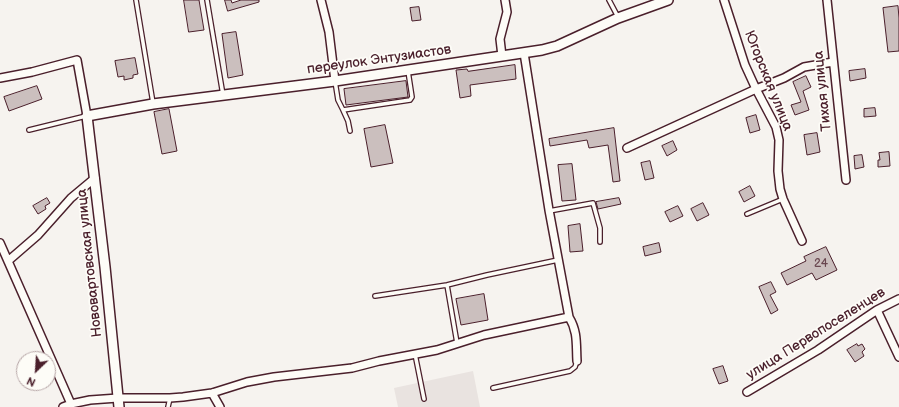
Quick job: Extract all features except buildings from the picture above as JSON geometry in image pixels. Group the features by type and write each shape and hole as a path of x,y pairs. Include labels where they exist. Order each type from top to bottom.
{"main road":[{"name":"переулок Энтузиастов","path":"87,116 153,104 335,81 542,50 558,46 618,18 668,0"},
{"name":"Нововартовская улица","path":"87,116 105,267 118,403"}],"street":[{"path":"321,0 329,32 335,81"},
{"path":"502,56 500,39 507,12 505,0"},
{"name":"Югорская улица","path":"724,0 745,64 756,90 776,127 779,140 778,171 780,189 802,241"},
{"name":"Тихая улица","path":"827,0 846,180"},
{"path":"524,53 549,212 569,318 576,334 577,361"},
{"path":"0,78 32,72 77,60 87,116"},
{"path":"627,148 784,78 804,67 833,62"},
{"path":"8,261 38,235 72,198 95,178"},
{"path":"0,243 67,406 90,400 118,403 212,393 247,382 274,377 352,368 437,350 484,334 569,318"},
{"name":"улица Первопоселенцев","path":"747,392 818,350 877,310 899,299"},
{"path":"877,310 899,357"},
{"path":"212,393 220,407"}],"lane":[{"path":"136,0 153,104"},
{"path":"207,0 223,95"},
{"path":"608,0 618,18"},
{"path":"343,110 410,100 412,97 408,70"},
{"path":"335,81 338,100 348,121 350,131"},
{"name":"переулок Энтузиастов","path":"28,130 87,116"},
{"path":"747,214 783,199"},
{"path":"549,212 593,203 600,228 600,242"},
{"path":"375,296 447,285 558,260"},
{"path":"447,285 457,344"},
{"path":"415,354 424,399"},
{"path":"492,388 570,371 575,367 577,361"},
{"path":"168,407 170,398"}],"shaded area":[{"path":"473,371 480,407 398,407 394,388"}]}
